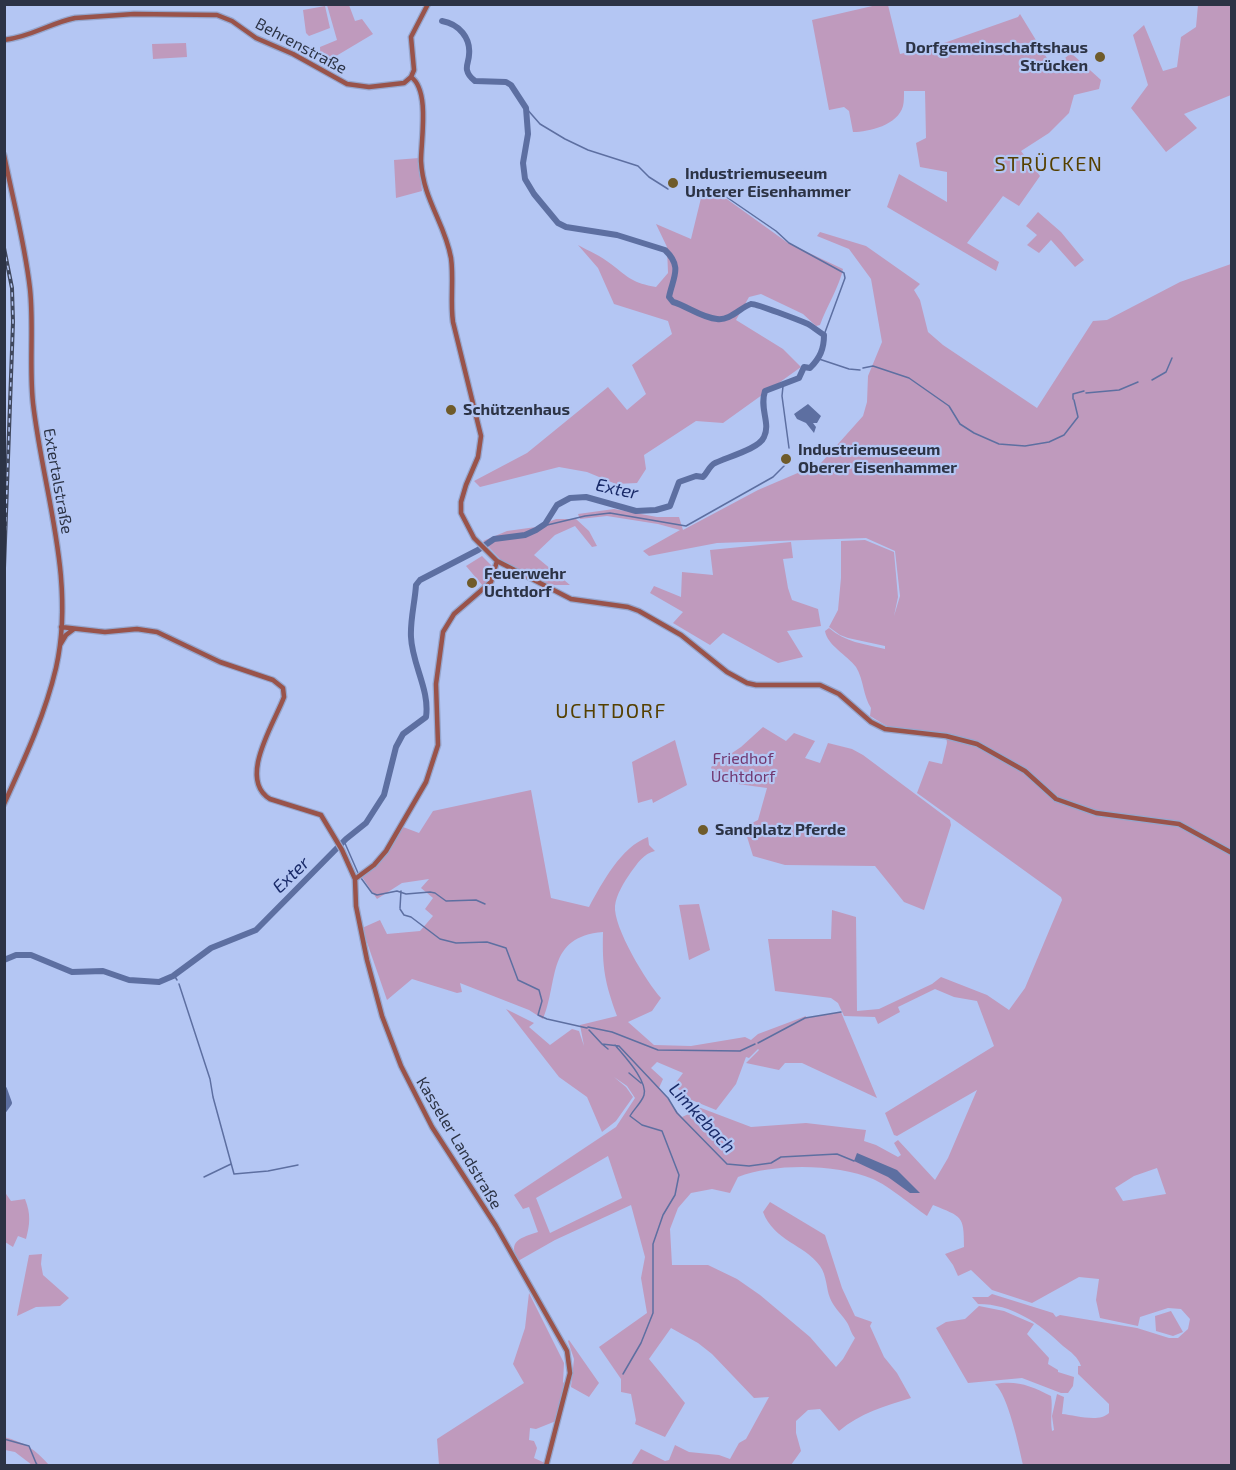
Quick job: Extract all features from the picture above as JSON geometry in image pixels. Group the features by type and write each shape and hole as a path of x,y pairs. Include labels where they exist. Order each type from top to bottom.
{"street":[{"path":"428,4 416,25 410,44 414,70 411,77 418,84 422,95 421,162 424,188 451,257 453,322 481,436 477,457 465,484 461,513 465,523 486,551 497,561 571,599 628,607 639,611 681,635 728,672 747,683 820,685 838,694 871,722 885,729 946,736 977,744 1025,771 1056,799 1096,813 1179,824 1232,853"},
{"name":"Behrenstraße","path":"4,40 25,37 75,18 134,14 217,15 232,21 256,38 293,54 347,84 369,87 404,83 411,77"},
{"name":"Extertalstraße","path":"4,155 30,289 33,403 62,590 61,627 56,667 41,718 4,804"},
{"path":"355,879 374,865 386,851 429,775 438,745 436,684 441,640 454,614 489,586 495,574 497,561"},
{"name":"Kasseler Landstraße","path":"61,627 105,632 137,629 157,632 220,662 280,684 285,695 262,750 257,771 259,786 265,796 270,799 321,815 338,841 355,879 356,906 367,960 392,1047 432,1127 496,1226 567,1351 570,1373 546,1466"},
{"path":"59,647 66,635 75,629"}],"green space":[{"path":"881,4 888,5 900,54 944,43 1018,17 1020,14 1053,68 1071,53 1101,80 1099,89 1074,95 1069,113 1049,133 1021,151 1040,176 1019,206 1003,196 967,243 999,262 996,271 887,207 899,174 947,202 947,172 920,167 916,143 926,138 925,91 904,91 900,113 889,123 867,131 853,132 849,111 844,107 829,110 812,20"},
{"path":"327,5 349,5 355,21 362,19 373,34 321,65 320,47 337,40"},
{"path":"1198,5 1231,5 1231,95 1184,114 1197,128 1166,152 1131,108 1148,85 1133,35 1144,25 1163,71 1177,67 1181,37 1196,27"},
{"path":"325,6 330,28 309,36 306,33 303,10"},
{"path":"186,43 187,57 153,59 152,44"},
{"path":"419,158 422,191 396,198 394,160"},
{"path":"702,194 724,197 788,243 843,269 820,325 816,326 803,314 761,294 749,297 736,320 783,349 801,367 723,423 696,421 644,455 646,469 637,483 616,484 587,472 559,467 480,487 474,481 527,453 608,387 627,410 646,394 632,365 672,334 668,321 614,304 598,268 578,245 603,258 632,279 656,287 668,273 667,247 656,224 691,239"},
{"path":"1038,212 1061,232 1084,260 1075,267 1051,240 1039,253 1027,245 1037,235 1026,226"},
{"path":"820,232 866,246 920,284 914,290 920,300 928,332 943,345 1037,408 1093,321 1107,320 1180,282 1231,264 1231,1465 1023,1465 1009,1410 995,1384 1024,1385 1051,1396 1052,1431 1054,1430 1052,1416 1057,1394 1064,1397 1062,1414 1099,1418 1109,1413 1109,1404 1078,1374 1078,1366 1081,1366 1076,1357 1044,1330 1014,1311 978,1304 972,1297 988,1297 992,1294 1053,1313 1056,1317 1060,1315 1137,1328 1169,1338 1178,1338 1188,1329 1190,1319 1181,1309 1168,1308 1140,1317 1138,1326 1100,1318 1096,1300 1099,1279 1079,1277 1032,1303 992,1290 971,1270 958,1276 945,1254 964,1247 962,1223 956,1215 933,1205 927,1216 873,1179 842,1170 806,1167 770,1169 738,1177 730,1193 712,1189 691,1193 678,1208 670,1229 672,1265 708,1265 737,1279 810,1337 836,1367 855,1338 831,1301 820,1266 806,1252 774,1230 768,1222 763,1212 770,1202 825,1235 842,1288 855,1316 872,1322 870,1326 884,1357 897,1373 911,1398 864,1415 839,1431 820,1409 808,1410 796,1421 796,1433 801,1451 791,1465 631,1465 641,1449 665,1461 669,1460 675,1445 689,1452 719,1455 730,1459 739,1443 746,1439 769,1397 754,1398 712,1354 671,1328 649,1359 685,1403 665,1437 635,1424 631,1394 621,1392 621,1379 599,1347 647,1313 641,1278 645,1257 631,1205 555,1240 518,1261 515,1254 514,1248 517,1241 538,1232 529,1207 523,1209 514,1195 616,1127 635,1098 627,1086 614,1077 626,1087 633,1097 616,1121 602,1132 587,1097 559,1077 506,1009 534,1023 529,1027 550,1045 572,1029 579,1031 584,1046 580,1025 617,1016 605,975 603,932 572,942 563,951 543,1019 529,1010 460,983 462,992 457,993 412,979 387,1000 362,928 380,920 387,934 420,931 433,916 425,909 433,898 421,888 429,879 402,883 377,899 362,877 383,858 403,827 419,833 433,811 531,790 551,898 589,907 606,877 621,857 638,842 648,837 649,845 655,851 638,862 623,884 615,906 619,927 625,940 640,968 661,998 652,1011 628,1022 654,1045 691,1046 745,1037 751,1040 758,1034 806,1016 806,1018 841,1012 877,1098 802,1063 785,1063 779,1070 746,1063 758,1049 749,1058 746,1057 736,1084 716,1110 689,1099 674,1085 683,1073 657,1062 651,1068 663,1079 659,1088 679,1114 682,1117 693,1112 693,1105 751,1127 806,1123 866,1130 864,1141 898,1157 901,1155 894,1143 898,1140 935,1180 948,1158 977,1090 897,1136 894,1135 885,1113 994,1046 977,1001 954,997 935,989 898,1007 900,1012 878,1024 875,1017 844,1016 838,1003 831,998 775,991 768,939 831,939 832,910 856,917 857,1011 879,1009 932,984 941,977 987,995 1009,1010 1025,988 1062,900 1061,897 917,793 929,761 942,764 947,743 946,735 890,728 870,716 871,708 856,667 829,641 825,631 829,628 835,633 848,639 885,649 885,646 840,635 829,627 838,610 841,541 865,540 894,552 898,597 894,616 900,596 895,551 866,538 717,543 649,556 643,551 680,530 607,516 580,519 578,514 614,509 657,517 679,517 683,530 758,490 821,463 863,416 867,402 868,376 882,342 871,279 849,249 817,236","holes":["608,1156 622,1198 550,1233 536,1198","1157,1168 1166,1194 1123,1201 1115,1188 1134,1176"]},
{"path":"556,519 576,519 589,531 597,546 592,547 575,526 555,535 534,555 570,585 548,585 501,560 483,541 507,531 536,527"},
{"path":"791,542 793,558 783,559 792,600 818,609 821,626 787,631 803,657 778,663 723,633 710,645 673,623 683,612 650,593 654,586 681,597 682,572 713,575 710,550"},
{"path":"482,556 492,566 488,580 483,586 466,566"},
{"name":"Friedhof Uchtdorf","path":"763,727 786,741 794,733 815,741 805,758 820,763 828,743 852,749 950,820 951,825 924,910 904,902 875,866 785,865 753,856 744,827 758,820 767,788 716,781 711,767 741,747"},
{"path":"675,740 687,785 653,803 652,799 638,803 632,762"},
{"path":"699,904 710,950 689,960 679,905"},
{"path":"4,1191 11,1201 25,1199 29,1214 26,1239 18,1236 13,1247 5,1242"},
{"path":"42,1254 43,1275 69,1298 60,1306 36,1307 17,1316 29,1255"},
{"path":"529,1293 564,1363 563,1382 566,1385 556,1421 536,1429 530,1428 529,1440 534,1441 537,1448 534,1458 545,1463 544,1465 439,1465 437,1439 524,1383 513,1364 525,1328"},
{"path":"979,1306 1004,1311 1034,1324 1027,1334 1049,1358 1048,1364 1058,1372 1074,1377 1073,1386 1068,1393 1061,1393 1022,1378 968,1383 936,1328 946,1322 965,1319"},
{"path":"1171,1311 1183,1332 1173,1336 1156,1331 1155,1316"},
{"path":"569,1340 599,1383 589,1397 571,1387 574,1359"},
{"path":"4,1437 29,1447 49,1465 32,1465 15,1452 5,1450"}],"water":[{"path":"808,404 821,416 817,423 813,423 816,427 814,433 794,414"},
{"path":"857,1153 897,1170 920,1193 910,1193 888,1177 854,1161"}],"waterway":[{"name":"Exter","path":"4,960 16,955 31,955 72,972 103,971 129,980 159,982 173,976 211,948 256,930 346,839 366,823 384,795 396,747 403,734 426,717 427,707 411,637 416,585 420,580 478,550 494,539 525,535 536,530 545,524 557,505 570,498 586,497 636,511 656,510 670,506 679,482 696,476 703,477 713,464 749,449 761,441 766,432 763,404 765,391 799,378 804,367 810,368 821,353 824,335 808,324 769,309 751,304 731,316 717,319 673,302 669,297 675,267 671,256 665,250 617,235 566,227 558,223 534,194 525,179 523,163 528,134 526,108 511,85 506,82 475,81 471,78 467,70 469,49 466,38 454,25 442,21"},
{"path":"526,108 540,124 565,139 588,150 638,166 649,177 668,189"},
{"path":"704,192 725,196 776,231 789,243 844,273 845,278 824,335"},
{"path":"1152,380 1166,372 1172,358"},
{"path":"819,359 849,369 860,370"},
{"path":"863,368 873,366 909,378 949,406 960,424 999,444 1025,446 1049,442 1064,435 1078,417 1074,400"},
{"path":"1086,393 1119,390 1138,382"},
{"path":"783,386 782,396 789,448"},
{"path":"1073,399 1073,394 1084,391"},
{"path":"543,526 585,516 610,513 686,526 773,477 790,463 790,456"},
{"path":"344,841 358,873"},
{"name":"Limkebach","path":"361,878 372,893 377,895 397,891 406,894 430,892 446,901 476,900 485,904"},
{"path":"400,908 401,891"},
{"name":"Limkebach","path":"400,909 404,915 411,917 440,939 456,943 487,942 506,948 518,980 539,990 542,1001 538,1015 587,1028"},
{"name":"Exter","path":"174,975 177,980"},
{"path":"179,984 210,1079 234,1174 298,1165"},
{"path":"758,1043 805,1018 841,1012"},
{"path":"588,1027 612,1032 658,1050 740,1051 755,1044"},
{"name":"Limkebach","path":"589,1030 602,1044 619,1046 668,1098 677,1113 727,1164 749,1166 771,1163 781,1157 837,1154 854,1161"},
{"name":"Limkebach","path":"602,1044 608,1049"},
{"path":"615,1045 634,1069 644,1089 643,1098 630,1116 642,1125 662,1131 679,1175 675,1195 663,1215 653,1244 653,1313 641,1343 623,1374"},
{"path":"629,1073 641,1083"},
{"name":"Exter","path":"4,1089 9,1103 4,1110"},
{"path":"204,1177 231,1164"},
{"path":"4,1439 29,1446 38,1466"}],"railway":[{"path":"4,248 12,288 13,322 4,568"}],"place":[{"name":"Dorfgemeinschaftshaus Strücken","path":"1100,57"},
{"name":"Industriemuseeum Unterer Eisenhammer","path":"673,183"},
{"name":"Schützenhaus","path":"451,410"},
{"name":"Industriemuseeum Oberer Eisenhammer","path":"786,459"},
{"name":"Feuerwehr Uchtdorf","path":"472,583"},
{"name":"Sandplatz Pferde","path":"703,830"}],"district":[{"name":"STRÜCKEN","path":"1049,164"},
{"name":"UCHTDORF","path":"611,711"}]}
